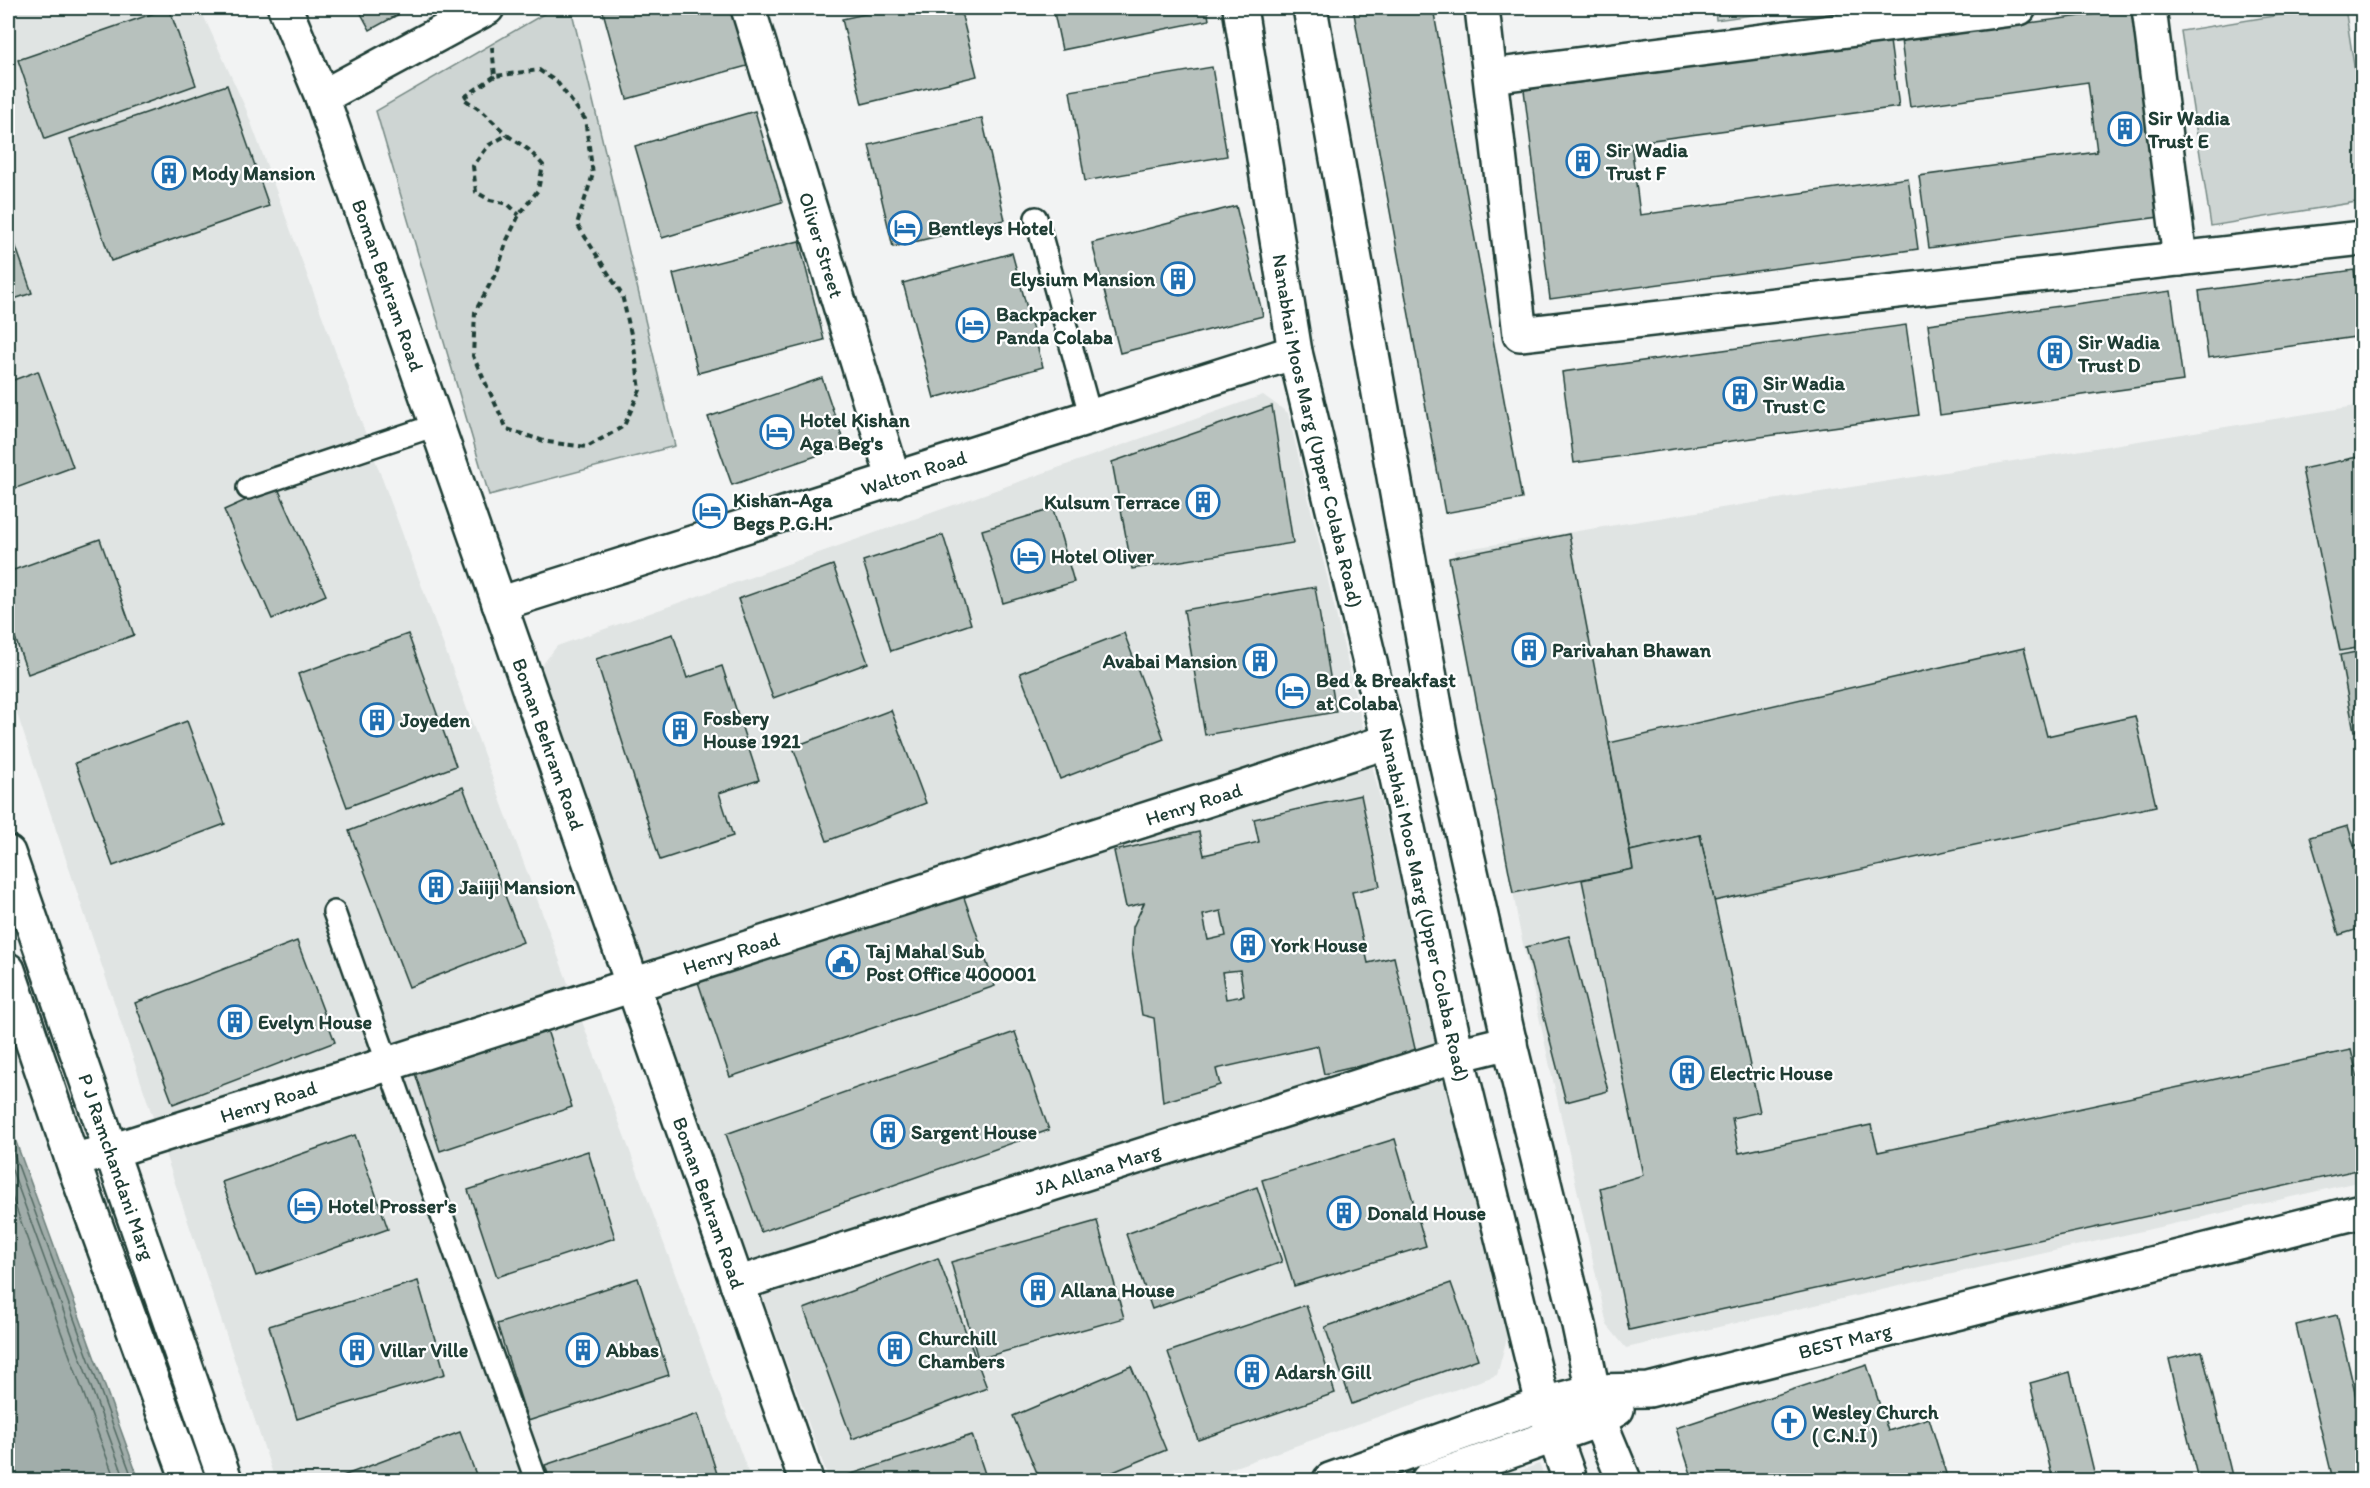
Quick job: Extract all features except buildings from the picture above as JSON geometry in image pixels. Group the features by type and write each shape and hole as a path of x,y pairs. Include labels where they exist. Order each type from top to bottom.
{"street":[{"name":"Boman Behram Road","path":"285,8 322,98 806,1480"},
{"path":"322,98 488,8"},
{"name":"Oliver Street","path":"748,8 894,480"},
{"name":"Nanabhai Moos Marg (Upper Colaba Road)","path":"1240,8 1295,352 1389,741 1457,1054 1542,1404 1570,1480"},
{"path":"1310,8 1441,739 1596,1406 1624,1480"},
{"path":"1482,8 1520,334 2362,238"},
{"path":"1491,76 2019,8"},
{"path":"2150,8 2180,259"},
{"name":"Walton Road","path":"499,604 1295,352"},
{"name":"Henry Road","path":"73,1160 111,1151 388,1064 1389,741"},
{"name":"P J Ramchandani Marg","path":"8,853 225,1480"},
{"name":"P J Ramchandani Marg","path":"8,970 73,1160 188,1480"},
{"name":"JA Allana Marg","path":"737,1284 1457,1054 1510,1042"},
{"name":"BEST Marg","path":"1596,1406 1649,1390 2362,1211"},
{"path":"1330,1480 1542,1404 1596,1406"},
{"path":"1428,1480 1553,1436 1596,1406"}],"lane":[{"path":"1036,218 1091,418"},
{"path":"248,488 436,425"},
{"path":"334,912 536,1480"}],"path":[{"path":"492,42 495,76"},
{"path":"539,70 557,82 585,119 593,174 577,224 622,295 634,347 640,390 624,426 587,447 547,442 507,429 473,356 475,312 498,269 507,240 519,215 538,190 543,165 529,150 507,135 484,113 463,98 495,76 539,70"},
{"path":"507,135 489,145 473,166 476,192 490,200 508,204 519,215"}],"shaded area":[{"path":"8,8 200,8 246,109 751,1480 275,1480 8,687"},
{"path":"554,8 571,8 675,446 489,495 376,111"},
{"path":"1715,8 1802,8 1716,20"},
{"path":"2323,8 2345,8 2362,117 2362,201 2211,226 2181,31"},
{"path":"1263,395 1288,413 1508,1334 1497,1375 1198,1480 829,1480 536,673 557,646"},
{"path":"2362,405 2362,1181 1626,1348 1607,1325 1519,926 1454,551"},
{"path":"1539,1464 1546,1480 1494,1480"}],"water":[{"path":"8,1120 139,1480 8,1480"}],"place":[{"name":"Sir Wadia Trust E","path":"2125,129"},
{"name":"Sir Wadia Trust F","path":"1583,161"},
{"name":"Mody Mansion","path":"169,173"},
{"name":"Bentleys Hotel","path":"905,228"},
{"name":"Elysium Mansion","path":"1178,279"},
{"name":"Backpacker Panda Colaba","path":"973,325"},
{"name":"Sir Wadia Trust D","path":"2055,353"},
{"name":"Sir Wadia Trust C","path":"1740,394"},
{"name":"Hotel Kishan Aga Beg's","path":"777,432"},
{"name":"Kulsum Terrace","path":"1203,502"},
{"name":"Kishan-Aga Begs P.G.H.","path":"710,511"},
{"name":"Hotel Oliver","path":"1028,556"},
{"name":"Parivahan Bhawan","path":"1529,650"},
{"name":"Avabai Mansion","path":"1260,661"},
{"name":"Bed & Breakfast at Colaba","path":"1293,691"},
{"name":"Joyeden","path":"377,720"},
{"name":"Fosbery House 1921","path":"680,729"},
{"name":"Jaiiji Mansion","path":"436,887"},
{"name":"York House","path":"1248,945"},
{"name":"Taj Mahal Sub Post Office 400001","path":"843,962"},
{"name":"Evelyn House","path":"235,1022"},
{"name":"Electric House","path":"1687,1073"},
{"name":"Sargent House","path":"888,1132"},
{"name":"Hotel Prosser's","path":"305,1206"},
{"name":"Donald House","path":"1344,1213"},
{"name":"Allana House","path":"1038,1290"},
{"name":"Churchill Chambers","path":"895,1349"},
{"name":"Villar Ville","path":"357,1350"},
{"name":"Abbas","path":"583,1350"},
{"name":"Adarsh Gill","path":"1252,1372"},
{"name":"Wesley Church ( C.N.I )","path":"1789,1423"}]}
